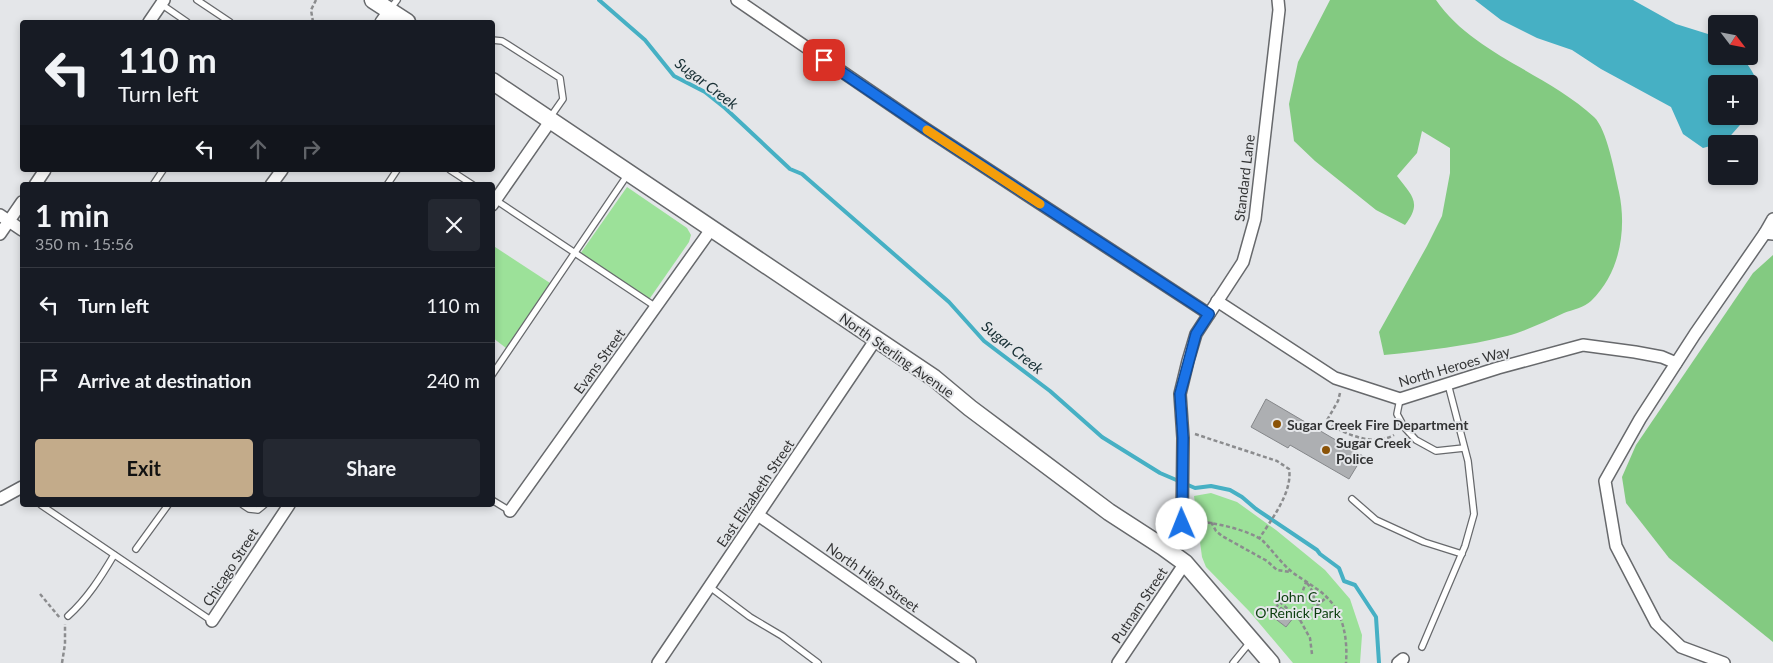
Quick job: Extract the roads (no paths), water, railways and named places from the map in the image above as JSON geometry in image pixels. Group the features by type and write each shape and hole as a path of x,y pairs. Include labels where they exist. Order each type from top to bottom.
{"main road":[{"path":"373,0 404,20"},
{"name":"North Sterling Avenue","path":"495,82 934,378 970,408 1109,512 1163,546 1185,563 1272,663"}],"street":[{"path":"737,0 923,127 1209,314"},
{"name":"Standard Lane","path":"1163,546 1182,524 1181,510 1188,436 1180,394 1196,334 1243,262 1256,219 1279,10 1278,0"},
{"path":"150,20 163,2"},
{"path":"495,200 550,119"},
{"path":"0,234 5,218 20,204"},
{"path":"5,218 20,229"},
{"path":"1724,663 1680,647 1656,623 1616,546 1605,482 1640,419 1676,363 1769,234 1773,219"},
{"name":"Evans Street","path":"510,512 712,228"},
{"name":"North Heroes Way","path":"1217,301 1335,378 1400,399 1583,345 1662,357 1676,363"},
{"name":"East Elizabeth Street","path":"662,662 709,587 876,339"},
{"path":"0,499 20,489"},
{"name":"Chicago Street","path":"212,621 288,507"},
{"name":"North High Street","path":"758,515 970,663"},
{"name":"Putnam Street","path":"1118,663 1185,563"}],"lane":[{"path":"197,0 227,20"},
{"path":"163,2 185,20"},
{"path":"495,40 502,41 560,78 563,100 550,119"},
{"path":"453,172 468,182"},
{"path":"495,371 629,173"},
{"path":"495,202 656,307"},
{"path":"1422,647 1462,554 1474,514 1468,460 1448,384"},
{"path":"1400,399 1397,414 1404,427 1416,440 1436,451 1464,448"},
{"path":"1352,499 1376,520 1424,542 1462,554"},
{"path":"495,502 510,512"},
{"path":"44,507 212,621"},
{"path":"136,549 167,507"},
{"path":"247,507 258,510 262,507"},
{"path":"68,616 79,607 114,555"},
{"path":"709,587 750,617 782,636 818,663"},
{"path":"1232,663 1253,640"}],"water":[{"path":"1475,0 1633,0 1676,24 1708,34 1708,65 1748,65 1750,67 1754,75 1708,75 1708,125 1740,125 1731,135 1708,135 1708,147 1703,148 1683,134 1671,107 1601,69 1572,50 1537,38 1501,20"}],"waterway":[{"name":"Sugar Creek","path":"599,0 645,40 674,76 705,92 725,108 790,169 802,174 949,302 984,341 1050,391 1102,437 1160,473 1195,488 1211,486 1230,490 1317,550 1339,568 1344,581 1355,585 1376,617 1379,663"}],"place":[{"name":"Sugar Creek Fire Department","path":"1277,424"},
{"name":"Sugar Creek Police","path":"1326,450"}],"park label":[{"name":"John C. O'Renick Park","path":"1298,604"}]}
